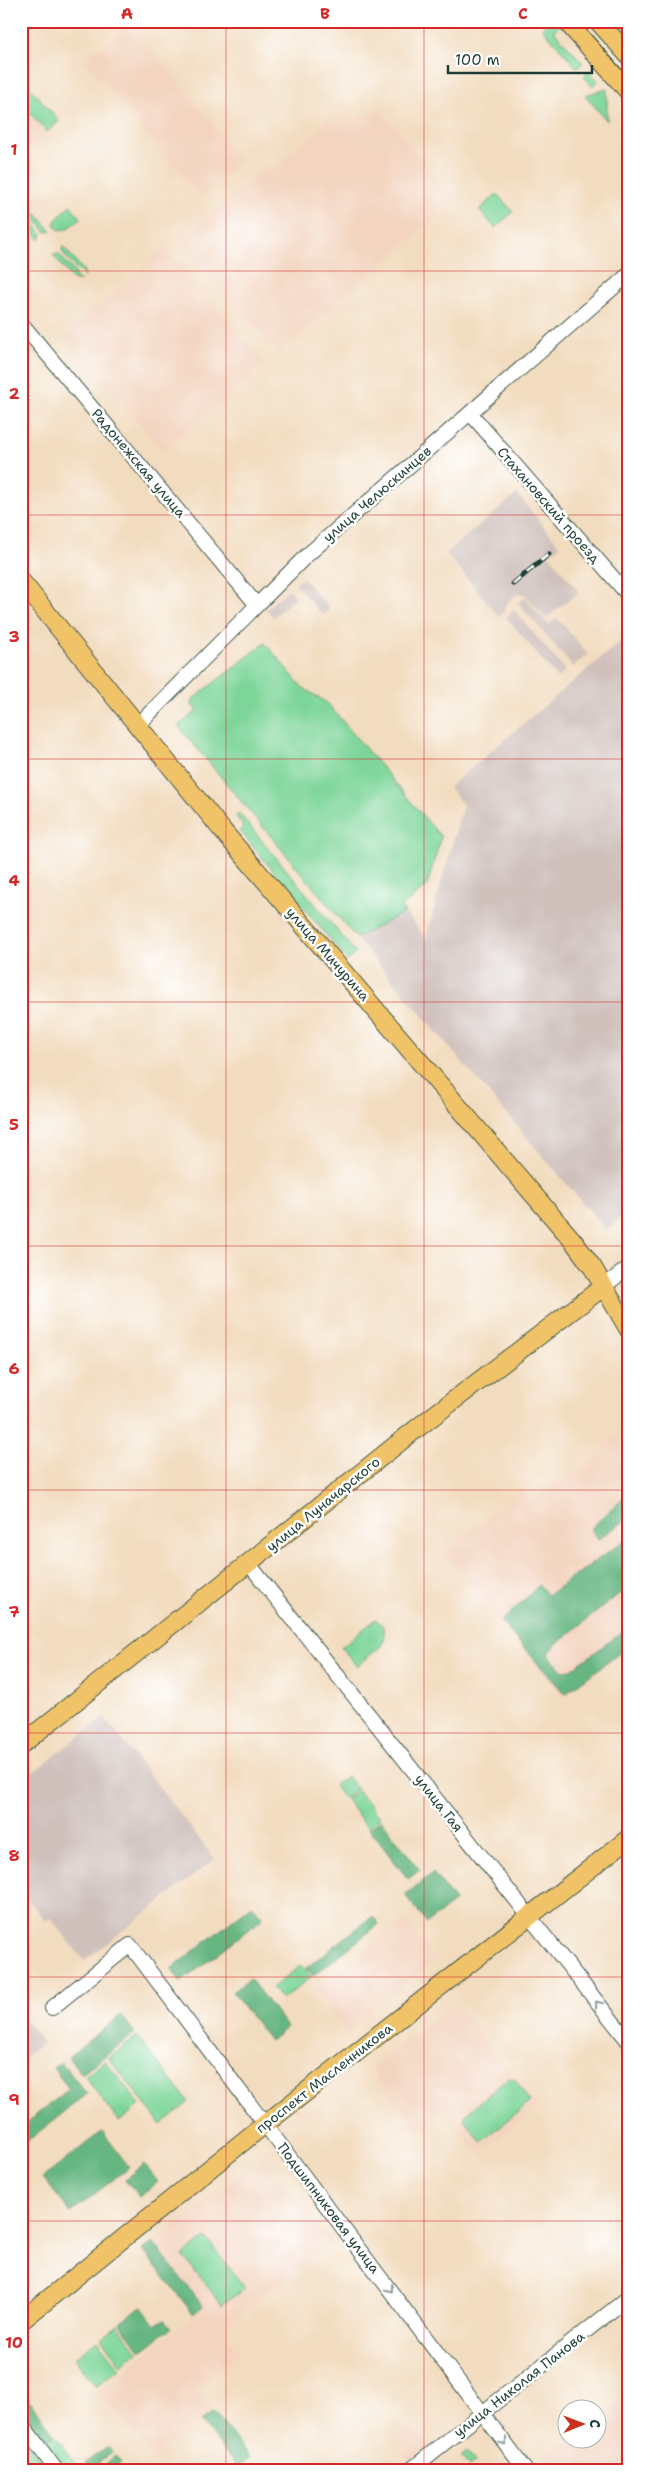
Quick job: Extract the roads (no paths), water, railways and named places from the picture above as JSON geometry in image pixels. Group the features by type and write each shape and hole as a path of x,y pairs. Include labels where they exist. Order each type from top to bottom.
{"main road":[{"path":"566,21 629,92"},
{"path":"598,21 629,56"},
{"name":"улица Мичурина","path":"21,582 137,726 574,1242 629,1330"},
{"name":"улица Луначарского","path":"21,1745 249,1564 416,1428 603,1287"},
{"name":"проспект Масленникова","path":"21,2321 266,2124 629,1838"}],"street":[{"name":"улица Челюскинцев","path":"137,726 256,604 310,552 629,274"},
{"name":"Радонежская улица","path":"21,323 256,604"},
{"name":"Стахановский проезд","path":"470,413 629,596"},
{"name":"улица Луначарского","path":"603,1287 629,1267"},
{"name":"улица Гая","path":"249,1564 629,2042"},
{"name":"Подшипниковая улица","path":"52,2008 130,1945 526,2471"},
{"name":"улица Николая Панова","path":"409,2471 629,2297"},
{"path":"21,2423 57,2471"}],"tram line":[{"path":"579,21 629,78"}],"railway":[{"path":"513,584 549,554"}]}
